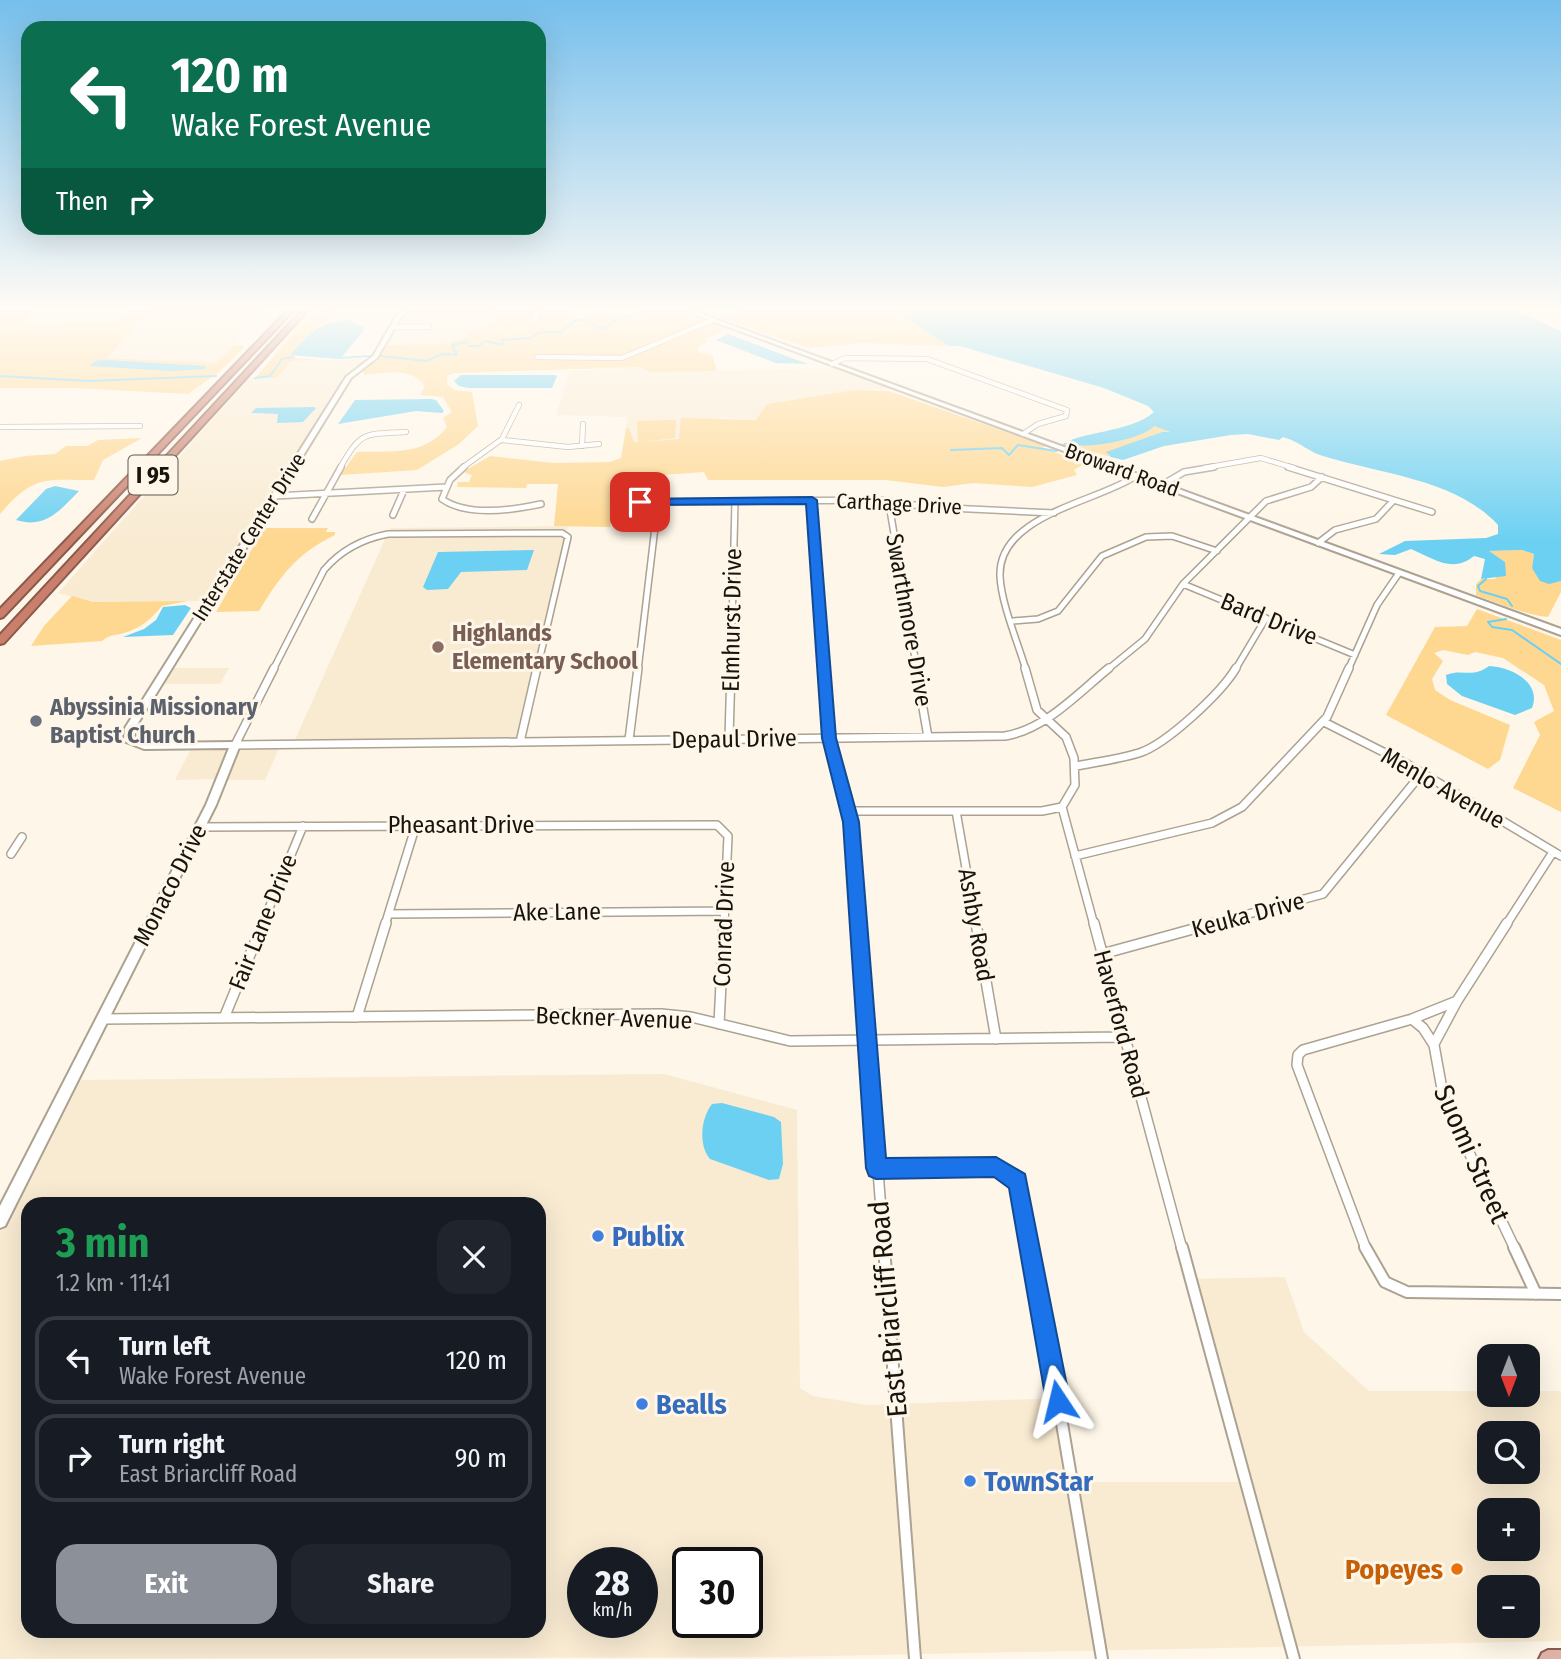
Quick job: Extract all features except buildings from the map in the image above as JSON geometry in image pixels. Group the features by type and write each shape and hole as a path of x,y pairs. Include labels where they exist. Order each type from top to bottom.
{"highway":[{"name":"I 95","path":"0,615 218,386"},
{"name":"I 95","path":"0,641 235,386"}],"main road":[{"path":"1548,1659 1561,1659"}],"street":[{"name":"Interstate Center Drive","path":"128,740 130,728 343,386"},
{"name":"Broward Road","path":"895,386 1561,632"},
{"path":"1004,386 1067,410 1066,416 1038,424 1023,434"},
{"path":"519,405 502,440 454,472 446,487 444,501 456,507 541,505"},
{"path":"582,446 585,429 583,424"},
{"path":"0,427 140,426"},
{"path":"312,519 355,441 371,434 406,432"},
{"path":"502,440 582,446 599,444"},
{"path":"1162,485 1184,472 1261,458 1432,512"},
{"path":"849,811 1042,811 1062,807 1075,785 1076,766 1066,737 1037,710 1000,579 1002,561 1038,519 1111,493 1136,475"},
{"name":"Depaul Drive","path":"128,740 144,746 1011,736 1032,730 1046,720 1144,640 1183,583 1271,498 1311,487 1322,477"},
{"path":"275,496 446,487"},
{"path":"393,515 404,490"},
{"name":"East Briarcliff Road","path":"812,500 829,738 849,811 915,1659"},
{"name":"Carthage Drive","path":"619,502 879,500 936,508 1054,513"},
{"name":"Elmhurst Drive","path":"729,739 735,501"},
{"path":"1318,543 1335,530 1376,519 1393,501"},
{"path":"629,740 658,502"},
{"name":"Swarthmore Drive","path":"892,503 890,510 928,737"},
{"path":"1029,510 1038,519"},
{"name":"Monaco Drive","path":"0,1221 199,827 235,745 324,570 342,553 365,540 388,534 566,535 520,742"},
{"path":"1013,621 1038,619 1058,611 1102,556 1146,537 1172,536 1217,551"},
{"path":"1075,856 1224,819 1242,807 1324,722 1377,605 1399,573"},
{"name":"Bard Drive","path":"1183,583 1355,654"},
{"path":"1076,766 1133,755 1172,732 1229,680 1266,618"},
{"name":"Menlo Avenue","path":"1324,722 1422,773 1557,854"},
{"name":"Keuka Drive","path":"1102,954 1322,894 1422,773"},
{"name":"Haverford Road","path":"1062,807 1294,1659"},
{"name":"Ashby Road","path":"956,811 996,1039"},
{"name":"Pheasant Drive","path":"199,827 711,824 722,827"},
{"path":"357,1017 416,825"},
{"name":"Fair Lane Drive","path":"223,1018 303,826"},
{"name":"Conrad Drive","path":"719,1024 727,836 722,827"},
{"path":"11,854 22,837"},
{"path":"1435,1042 1457,1000 1557,854"},
{"name":"Ake Lane","path":"389,914 725,911"},
{"path":"1457,1000 1412,1019 1303,1050 1297,1059 1298,1072 1371,1262 1385,1282 1407,1292 1561,1294"},
{"name":"Beckner Avenue","path":"102,1018 661,1014 790,1041 1124,1037"},
{"path":"1412,1019 1431,1034 1435,1042"},
{"name":"Suomi Street","path":"1435,1042 1437,1079 1444,1100 1536,1294"},
{"path":"876,1168 996,1167 1013,1176 1022,1190 1102,1659"}],"shaded area":[{"path":"199,386 188,394 72,388 0,388"},
{"path":"242,386 340,386 206,601 93,602 58,593"},
{"path":"425,386 449,386 455,390 472,392 478,426 459,444 417,470 340,475 357,452 418,447 428,443 447,427 443,418 452,412 443,397 420,395"},
{"path":"565,386 886,386 893,389 854,390 767,404 757,420 722,417 679,439 634,443 629,428 626,428 627,417 556,415"},
{"path":"854,390 889,391 1046,446 1042,447 1084,464 1074,470 1077,475 1032,487 973,483 943,487 886,480 708,480 704,472 619,478 610,527 554,526 558,484 527,484 526,488 457,487 458,482 469,482 472,475 465,473 466,470 490,456 554,463 610,462 621,458 626,428 629,428 634,442 638,442 637,421 676,420 675,438 639,442 679,439 681,418 756,420 767,404"},
{"path":"1154,425 1171,433 1162,432 1107,453 1111,457 1075,447 1140,435"},
{"path":"142,438 103,460 94,480 41,482 22,492 0,514 0,461 55,454 66,446 87,446 98,440"},
{"name":"Highlands Elementary School","path":"568,526 517,739 294,742 390,528"},
{"path":"264,528 328,528 326,532 335,532 335,535 310,550 291,567 259,611 216,612"},
{"path":"1522,550 1534,554 1532,568 1549,583 1561,581 1561,592 1548,617 1521,611 1476,595 1476,584 1481,579 1495,579 1505,562 1488,551"},
{"path":"72,596 93,602 188,601 162,606 141,626 102,641 31,646 44,626"},
{"path":"1477,609 1561,640 1561,812 1513,788 1540,735 1534,722 1554,711 1544,685 1503,658 1475,652 1468,655 1443,650 1434,653 1443,661 1432,679 1435,690 1450,700 1510,725 1500,760 1488,769 1386,715 1435,627 1467,626"},
{"path":"172,668 229,668 220,684 161,684"},
{"path":"282,742 265,780 227,780 241,743"},
{"path":"192,747 227,750 218,779 175,780"},
{"path":"664,1074 797,1110 800,1388 813,1396 867,1405 1063,1398 1078,1482 1239,1482 1185,1279 1285,1277 1304,1332 1369,1391 1477,1391 1477,1407 1540,1407 1540,1391 1561,1391 1561,1641 779,1657 0,1659 0,1232 77,1080"}],"water":[{"path":"461,386 553,386 552,388"},
{"path":"1099,386 1561,386 1561,581 1549,584 1540,581 1532,568 1534,554 1522,550 1489,551 1505,562 1506,576 1481,579 1485,559 1474,556 1458,564 1450,564 1411,549 1395,555 1379,554 1405,541 1486,538 1498,534 1498,525 1461,497 1416,480 1323,456 1283,437 1279,440 1248,434 1231,435 1164,446 1123,460 1111,457 1106,452 1162,432 1170,432 1154,426 1138,436 1112,443 1085,446 1065,444 1080,437 1132,424 1154,412 1148,406"},
{"path":"355,400 436,400 444,411 442,413 416,411 338,424"},
{"path":"256,408 316,408 303,422 277,423 278,414 251,413"},
{"path":"55,486 79,491 44,520 16,520 46,489"},
{"path":"534,550 527,570 461,572 448,589 427,590 423,587 438,552"},
{"path":"185,605 191,608 173,635 123,637 144,629 156,620 163,607"},
{"path":"1489,666 1507,669 1523,678 1533,691 1532,708 1515,715 1462,696 1447,684 1446,675 1477,672"},
{"path":"722,1103 774,1117 781,1122 783,1164 779,1179 769,1180 710,1159 702,1139 703,1124 712,1104"}],"waterway":[{"path":"951,450 1002,448 1009,455 1018,445 1056,451 1065,444"},
{"path":"1486,579 1478,586 1480,591 1507,599 1512,606"},
{"path":"1506,619 1488,622 1492,627 1512,630 1561,664"}],"place":[{"name":"Highlands Elementary School","path":"438,647"},
{"name":"Abyssinia Missionary Baptist Church","path":"36,721"},
{"name":"Publix","path":"598,1236"},
{"name":"Bealls","path":"642,1404"},
{"name":"TownStar","path":"970,1481"},
{"name":"Popeyes","path":"1457,1569"}],"route":[{"path":"640,502 812,500 830,748 846,794 851,822 876,1168 996,1167 1005,1170 1018,1182 1022,1190 1058,1401"}]}
